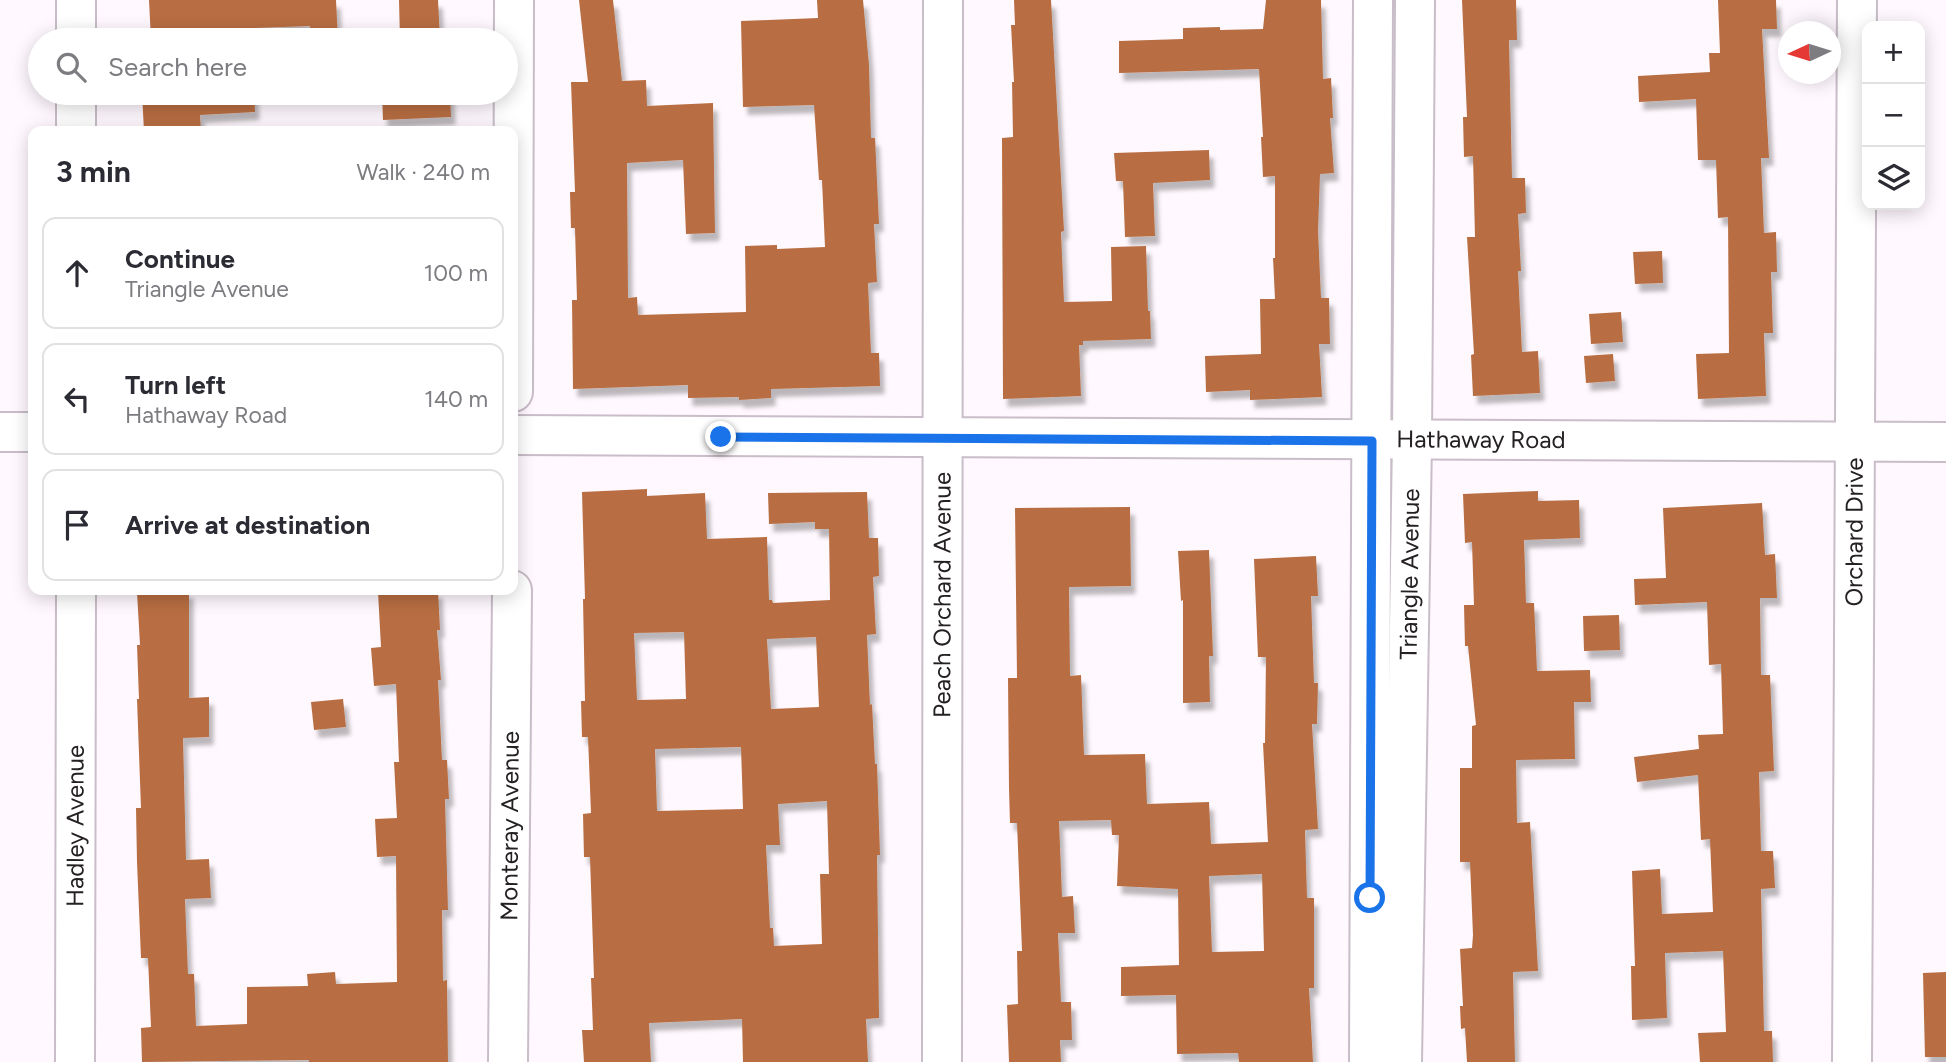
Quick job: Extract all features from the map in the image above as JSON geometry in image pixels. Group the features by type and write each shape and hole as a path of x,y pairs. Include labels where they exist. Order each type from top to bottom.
{"street":[{"path":"76,0 76,28"},
{"path":"513,0 513,28"},
{"name":"Peach Orchard Avenue","path":"942,1062 943,0"},
{"name":"Triangle Avenue","path":"1373,0 1372,441 1387,898 1402,1062"},
{"name":"Triangle Avenue","path":"1369,1062 1387,898 1412,441 1415,0"},
{"name":"Orchard Drive","path":"1852,1062 1857,0"},
{"path":"76,105 76,126"},
{"path":"513,105 513,126"},
{"path":"0,432 28,432"},
{"name":"Hathaway Road","path":"518,435 1946,442"},
{"name":"Hadley Avenue","path":"75,1062 76,595"},
{"name":"Monteray Avenue","path":"508,1062 512,595"}],"building":[{"path":"149,0 336,0 337,28 150,28"},
{"path":"399,0 438,0 439,28 400,28"},
{"path":"579,0 613,0 622,81 646,80 647,106 713,103 715,233 686,234 683,160 627,163 628,298 637,297 638,315 746,312 745,246 777,245 777,249 825,247 822,180 819,180 814,105 743,107 741,21 818,18 817,0 863,0 869,65 871,138 875,138 879,224 874,224 877,282 868,283 871,353 879,353 880,386 771,389 771,398 739,400 739,397 688,398 688,385 573,389 572,300 577,300 575,228 571,228 570,192 575,192 571,82 588,82"},
{"path":"1014,0 1051,0 1064,231 1061,232 1064,302 1112,301 1111,247 1146,246 1151,339 1083,341 1083,345 1079,345 1081,396 1003,399 1002,138 1013,137 1011,25 1015,25"},
{"path":"1266,0 1321,0 1323,79 1331,78 1333,118 1330,118 1334,173 1320,174 1318,231 1321,298 1329,298 1330,344 1319,344 1322,397 1250,400 1250,390 1206,392 1205,356 1261,354 1260,299 1275,299 1275,176 1263,177 1259,69 1119,73 1119,41 1183,39 1183,28 1263,29"},
{"path":"1462,0 1516,0 1517,40 1509,40 1512,178 1525,178 1526,213 1518,214 1522,352 1538,351 1540,393 1473,396 1471,355 1474,354 1467,237 1475,237 1473,156 1464,157 1463,117 1467,117"},
{"path":"1718,0 1776,0 1777,29 1762,29 1769,158 1761,158 1764,233 1776,232 1777,272 1771,272 1773,333 1764,333 1766,396 1698,399 1696,354 1729,353 1728,217 1718,218 1716,160 1698,160 1696,99 1639,102 1638,76 1710,72 1709,53 1720,53"},
{"path":"143,105 255,105 255,112 200,115 201,126 144,126"},
{"path":"382,105 450,105 451,117 383,120"},
{"path":"1209,150 1210,180 1153,183 1155,236 1125,237 1123,181 1116,181 1114,153"},
{"path":"1662,251 1663,283 1635,284 1633,252"},
{"path":"1621,312 1623,342 1591,344 1589,314"},
{"path":"1613,354 1615,381 1586,383 1584,356"},
{"path":"647,489 647,496 705,493 707,539 767,537 769,600 773,603 830,600 829,529 815,529 815,522 769,524 768,493 867,492 869,538 878,538 879,576 873,577 876,634 867,635 870,705 872,704 877,764 880,855 877,855 879,1018 866,1019 868,1062 743,1062 742,1019 649,1023 651,1062 584,1062 582,1030 593,1030 591,978 594,978 590,857 584,857 583,814 591,813 588,737 582,737 581,701 585,701 585,599 582,492","holes":["684,632 686,699 637,700 634,633","816,637 819,707 771,709 767,639","741,747 743,809 657,811 655,749","827,801 829,874 820,874 822,944 774,946 773,928 770,928 766,845 780,845 778,804"]},
{"path":"1538,491 1538,501 1579,500 1580,538 1524,540 1526,603 1534,603 1537,671 1590,670 1591,702 1574,702 1575,759 1516,760 1517,823 1530,822 1538,971 1513,972 1515,1062 1467,1062 1465,1028 1461,1029 1460,1006 1463,1006 1460,949 1472,948 1473,935 1470,862 1460,862 1460,768 1472,768 1472,726 1476,725 1468,646 1465,646 1464,605 1474,605 1472,542 1465,543 1463,494"},
{"path":"1762,503 1765,555 1775,554 1777,598 1760,598 1761,675 1770,675 1774,771 1759,772 1761,851 1773,851 1775,888 1761,889 1764,1031 1772,1031 1773,1062 1700,1062 1698,1033 1726,1032 1723,951 1665,953 1667,1018 1632,1020 1631,966 1635,966 1632,871 1660,869 1662,914 1713,912 1710,839 1701,840 1698,775 1637,782 1634,757 1699,749 1698,735 1723,734 1721,664 1709,665 1707,602 1635,605 1634,579 1666,578 1663,508"},
{"path":"1130,507 1131,586 1069,587 1070,676 1081,675 1084,755 1145,754 1147,804 1209,802 1211,844 1268,842 1263,743 1266,657 1258,657 1254,559 1316,556 1318,596 1311,596 1314,683 1318,683 1317,724 1312,724 1318,829 1305,830 1307,898 1314,898 1314,988 1309,988 1313,1062 1239,1062 1238,1053 1177,1054 1176,995 1121,996 1121,967 1179,965 1178,889 1117,886 1119,835 1112,835 1111,820 1059,821 1062,897 1073,896 1075,933 1058,933 1061,1002 1071,1002 1072,1040 1060,1040 1061,1062 1009,1062 1007,1005 1018,1004 1017,951 1022,951 1017,823 1010,823 1009,788 1008,678 1017,678 1015,508","holes":["1262,874 1264,951 1212,952 1209,876"]},
{"path":"1209,550 1213,656 1209,656 1210,702 1183,703 1183,600 1181,601 1178,551"},
{"path":"137,595 189,595 189,698 209,697 209,737 183,738 186,860 209,859 211,898 185,899 188,974 194,974 196,1026 247,1024 247,987 308,986 307,974 335,972 336,984 397,982 396,856 377,857 375,819 397,818 394,762 399,762 396,684 374,686 371,648 381,647 378,595 438,595 440,630 437,630 441,680 438,680 442,760 447,760 449,799 445,799 448,910 442,910 443,981 447,980 448,1062 142,1062 141,1028 151,1027 148,958 141,958 137,862 136,808 141,808 137,699 137,645 140,645"},
{"path":"1619,615 1620,650 1584,651 1583,616"},
{"path":"343,699 346,727 314,730 311,702"},
{"path":"1946,972 1946,1057 1925,1057 1923,973"}],"route":[{"path":"721,437 1372,441 1370,898"}]}
